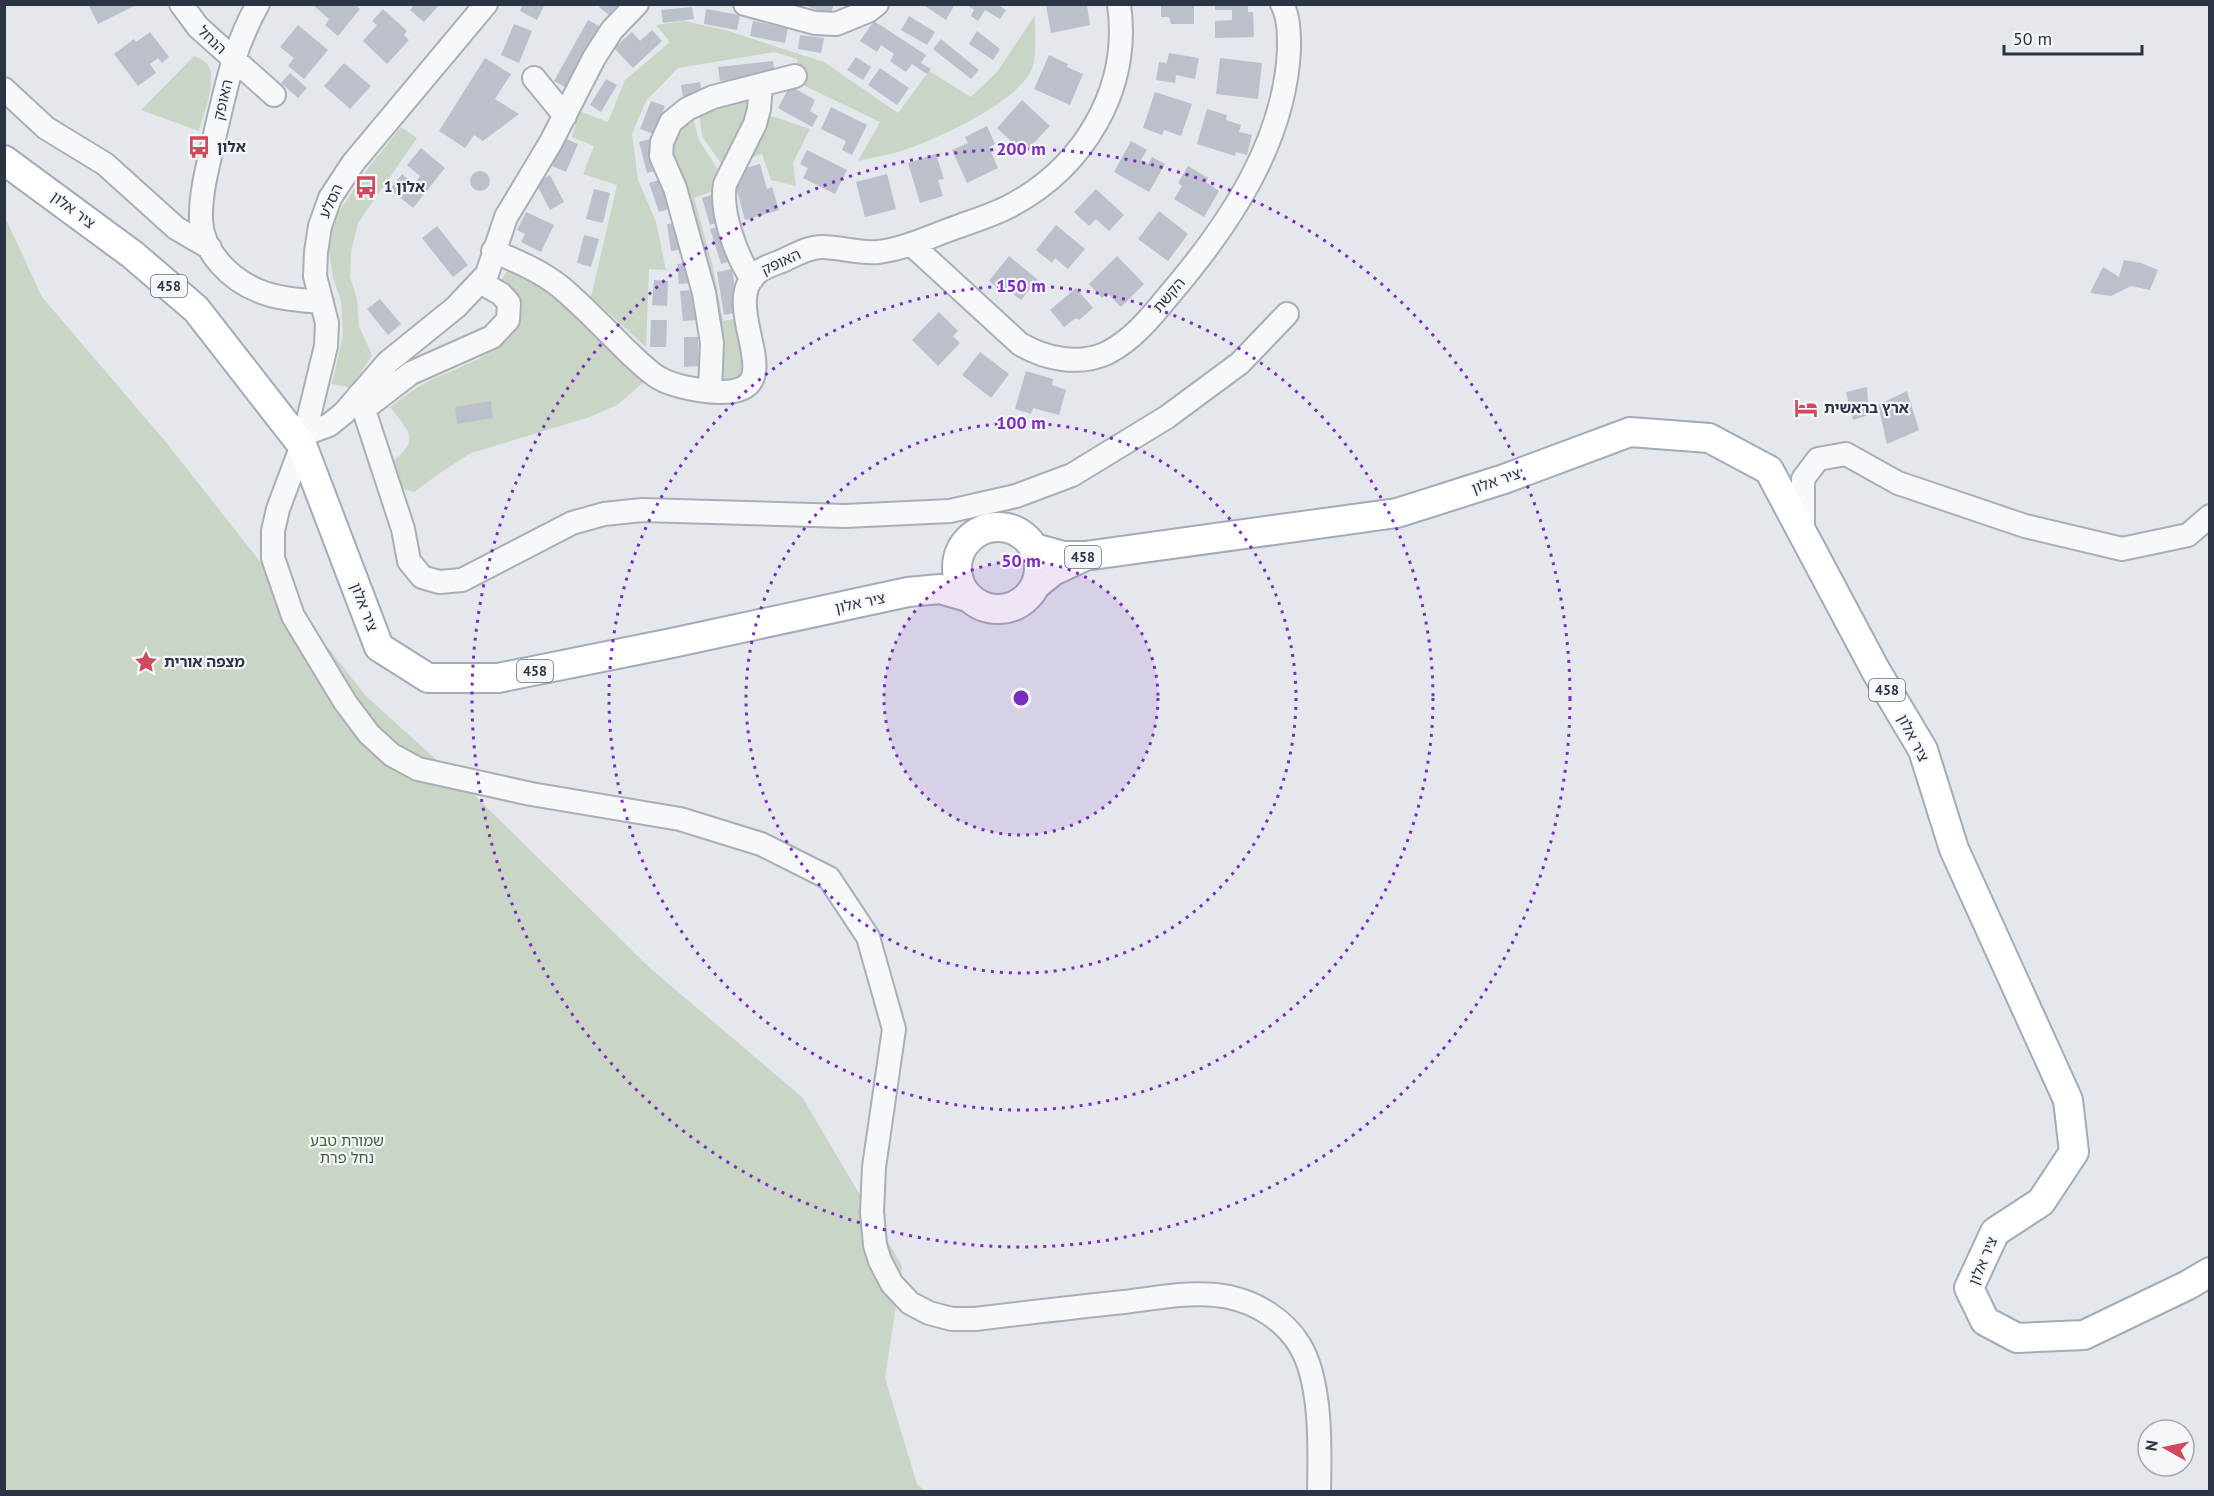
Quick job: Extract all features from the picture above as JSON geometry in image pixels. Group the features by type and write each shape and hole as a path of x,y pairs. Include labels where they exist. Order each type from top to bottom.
{"main road":[{"name":"ציר אלון","path":"4,160 133,255 196,309 304,440 380,647 428,678 498,678 908,592 940,589 968,597"},
{"name":"ציר אלון","path":"1035,548 1063,556 1085,556 1397,513 1504,479 1630,432 1709,438 1769,470 1876,671 1923,750 1953,849 2068,1100 2074,1152 2041,1202 1995,1232 1969,1288 1985,1321 2017,1338 2084,1335 2210,1272"},
{"path":"996,527 1014,530 1029,540 1035,548 1040,566 1037,584 1026,599 1001,610 983,607 968,597 957,572 960,553 970,538 986,529 996,527"},
{"name":"ציר אלון","path":"908,592 947,567 960,553"},
{"name":"ציר אלון","path":"1037,584 1053,571 1085,556"}],"street":[{"name":"הנחל","path":"181,4 198,27 274,95"},
{"name":"האופק","path":"258,4 232,59 213,141 202,202 201,222 210,248 225,270 260,291 322,303"},
{"name":"הסלע","path":"486,4 353,163 330,198 320,226 315,276 327,323 326,346 304,440 278,509 273,531 273,558 293,616 345,702 369,734 392,755 418,769 531,794 680,819 761,844 829,879 868,938 894,1029 874,1167 872,1212 875,1245 880,1261 892,1284 910,1303 929,1313 952,1319 1201,1295 1228,1297 1253,1305 1277,1318 1300,1345 1311,1373 1318,1414 1319,1491"},
{"path":"362,402 388,363 456,307 487,274 506,217 565,116 594,58 612,30 637,4"},
{"path":"745,4 815,23 836,24 877,4"},
{"name":"האופק","path":"493,251 526,266 562,288 660,379 682,386 724,392 744,388 754,376 756,359 743,304 746,289 757,273 820,247 877,252 911,244 1009,206 1042,185 1073,156 1095,128 1113,84 1121,37 1119,4"},
{"name":"הקשת","path":"911,244 1020,344 1034,352 1063,360 1085,359 1106,353 1123,343 1154,313 1199,261 1237,206 1261,157 1280,112 1288,74 1289,37 1284,5"},
{"path":"710,390 712,343 704,292 675,188 661,156 662,142 671,122 687,109 713,98 795,76"},
{"path":"534,78 565,116"},
{"path":"752,279 738,253 723,193 728,177 755,124 761,85"},
{"path":"4,89 46,128 105,164 176,228 210,248"},
{"path":"304,440 411,373 492,337 508,320 509,303 501,294 480,282"},
{"path":"362,402 403,529 409,561 422,577 439,582 462,580 572,523 604,514 642,510 845,516 950,511 1017,496 1072,475 1167,417 1240,363 1287,314"},
{"path":"1803,535 1803,480 1818,459 1846,454 1898,483 2025,526 2122,549 2188,535 2210,516"}],"green space":[{"path":"1035,15 1033,65 1022,83 1010,95 976,118 921,144 858,161 880,122 801,84 797,59 774,52 678,68 646,101 632,134 638,180 656,222 666,270 649,269 646,347 591,297 617,185 583,174 594,146 572,137 579,111 608,122 625,80 670,42 656,25 684,21 725,30 824,62 898,113 929,71 971,97 997,72"},
{"path":"194,56 207,64 211,78 209,96 199,131 141,110"},
{"path":"751,98 750,113 724,168 702,136 699,113"},
{"path":"766,114 810,129 793,163 796,186 771,180 762,154 747,159"},
{"path":"693,117 699,140 720,173 716,190 694,198 713,267 723,321 738,318 745,370 739,381 731,384 719,378 672,177 671,139 681,125"},
{"path":"401,127 417,138 358,223 351,252 350,277 357,299 359,326 372,355 351,388 332,384 343,335 341,301 333,278 329,251 334,219 369,167"},
{"name":"שמורת טבע נחל פרת","path":"4,215 42,297 165,441 366,696 463,784 651,969 802,1097 902,1266 885,1378 917,1484 925,1491 5,1491"},
{"path":"507,271 542,287 561,301 645,381 617,405 590,417 471,453 414,492 403,489 391,463 406,448 409,436 403,423 390,407 420,386 482,357 508,339 517,328 521,311 517,301 501,280"}],"building":[{"path":"88,4 133,4 134,6 98,24"},
{"path":"312,4 355,4 360,9 338,36 325,25 329,19"},
{"path":"415,4 440,4 424,22 410,10"},
{"path":"523,4 545,4 537,20 520,11"},
{"path":"602,4 626,4 614,19 599,7"},
{"path":"802,4 834,4 830,15"},
{"path":"922,4 955,4 946,20"},
{"path":"966,4 997,4 1006,10 1000,19 985,10 978,21 971,16 974,10"},
{"path":"1161,4 1194,4 1194,24 1171,24 1169,17 1161,17"},
{"path":"1215,4 1248,4 1248,12 1253,12 1254,37 1215,38 1215,21 1232,20 1232,10 1215,10"},
{"path":"1046,5 1087,5 1090,25 1051,33"},
{"path":"692,7 694,19 663,23 661,10"},
{"path":"383,9 407,31 404,35 409,40 387,64 363,41 377,25 372,21"},
{"path":"706,9 740,15 737,30 704,24"},
{"path":"909,16 935,32 927,45 901,30"},
{"path":"588,20 601,27 567,88 554,81"},
{"path":"753,21 788,28 785,43 750,36"},
{"path":"874,21 926,55 921,63 931,69 927,74 912,64 906,72 890,61 894,54 881,45 877,52 860,41"},
{"path":"514,24 532,31 519,63 501,55"},
{"path":"298,25 328,50 304,79 288,66 294,58 280,47"},
{"path":"652,30 662,41 633,68 614,48 632,32 640,41"},
{"path":"977,31 1000,49 993,60 969,44"},
{"path":"150,32 169,57 162,63 158,58 150,64 156,73 138,86 114,54 134,39 136,42"},
{"path":"800,35 824,38 821,53 798,49"},
{"path":"941,39 979,70 971,79 933,49"},
{"path":"1169,53 1199,58 1195,79 1176,75 1175,83 1156,80 1159,62 1167,63"},
{"path":"1049,55 1083,74 1070,105 1034,89"},
{"path":"856,57 871,67 863,80 847,70"},
{"path":"485,58 511,74 495,99 519,114 483,141 474,135 465,148 439,131"},
{"path":"1220,58 1262,63 1258,99 1216,94"},
{"path":"773,61 775,75 720,81 718,67"},
{"path":"344,63 371,86 350,109 324,86"},
{"path":"880,68 909,88 897,105 868,85"},
{"path":"290,73 307,88 298,98 281,83"},
{"path":"606,79 617,85 601,112 590,105"},
{"path":"700,82 702,95 683,98 681,85"},
{"path":"790,86 815,100 810,111 818,116 812,127 778,108"},
{"path":"1155,92 1192,104 1181,136 1164,130 1162,135 1143,128"},
{"path":"1022,100 1050,126 1024,153 997,128"},
{"path":"651,101 665,106 654,134 640,129"},
{"path":"831,107 867,125 852,155 842,150 846,141 821,129"},
{"path":"1207,109 1227,115 1226,120 1241,125 1239,132 1252,135 1247,155 1236,152 1235,156 1197,144"},
{"path":"987,126 995,144 989,147 998,168 967,183 952,150 968,143 965,137"},
{"path":"564,138 578,144 566,172 552,166"},
{"path":"654,138 662,169 647,173 639,142"},
{"path":"1131,141 1147,150 1141,160 1148,164 1152,157 1165,164 1149,192 1114,172"},
{"path":"421,148 445,168 413,208 390,189 402,174 414,184 420,176 407,165"},
{"path":"807,150 847,170 835,194 803,178 808,168 800,164"},
{"path":"936,154 944,179 938,180 943,196 920,203 908,163"},
{"path":"760,164 767,189 772,187 779,210 745,220 732,172"},
{"path":"1188,166 1208,178 1206,182 1219,191 1204,217 1174,199 1182,186 1178,183"},
{"path":"480,171 487,174 490,181 487,188 480,191 473,188 470,181 473,174"},
{"path":"887,174 896,209 865,217 856,182"},
{"path":"550,175 564,202 550,210 536,183"},
{"path":"665,178 675,207 659,212 649,183"},
{"path":"594,189 610,193 603,223 586,219"},
{"path":"1096,189 1124,215 1109,231 1096,219 1089,226 1074,212"},
{"path":"715,194 724,220 710,225 702,198"},
{"path":"1159,211 1188,234 1168,261 1138,239"},
{"path":"526,212 554,225 541,252 521,242 525,234 517,230"},
{"path":"680,223 684,249 671,251 667,224"},
{"path":"725,224 736,259 721,264 710,229"},
{"path":"1056,225 1085,249 1068,269 1055,258 1052,263 1036,250"},
{"path":"437,226 468,265 453,277 422,238"},
{"path":"584,235 599,239 591,267 577,263"},
{"path":"1009,256 1038,280 1021,300 1008,290 1005,294 989,281"},
{"path":"1117,256 1144,284 1121,307 1107,293 1102,298 1089,284"},
{"path":"2124,260 2141,263 2158,270 2150,290 2131,286 2111,296 2090,293 2103,267 2119,277"},
{"path":"691,262 693,283 679,284 677,264"},
{"path":"732,269 739,312 724,315 717,272"},
{"path":"654,280 668,281 667,306 652,305"},
{"path":"1076,288 1093,308 1079,320 1076,318 1064,327 1050,310"},
{"path":"695,290 697,320 683,321 680,291"},
{"path":"380,299 401,324 388,335 367,309"},
{"path":"939,312 958,331 953,336 960,343 938,366 912,340"},
{"path":"651,320 667,320 666,347 650,347"},
{"path":"684,337 698,337 699,366 684,367"},
{"path":"980,352 1009,374 991,398 962,375"},
{"path":"1026,371 1053,379 1052,385 1066,390 1059,415 1033,408 1031,414 1015,409"},
{"path":"1867,387 1869,415 1853,420 1846,392"},
{"path":"1907,391 1919,430 1887,444 1878,405"},
{"path":"491,401 493,418 457,424 455,407"}],"place":[{"name":"אלון","path":"199,147"},
{"name":"אלון 1","path":"366,187"},
{"name":"ארץ בראשית","path":"1806,408"},
{"name":"מצפה אורית","path":"146,662"}]}
